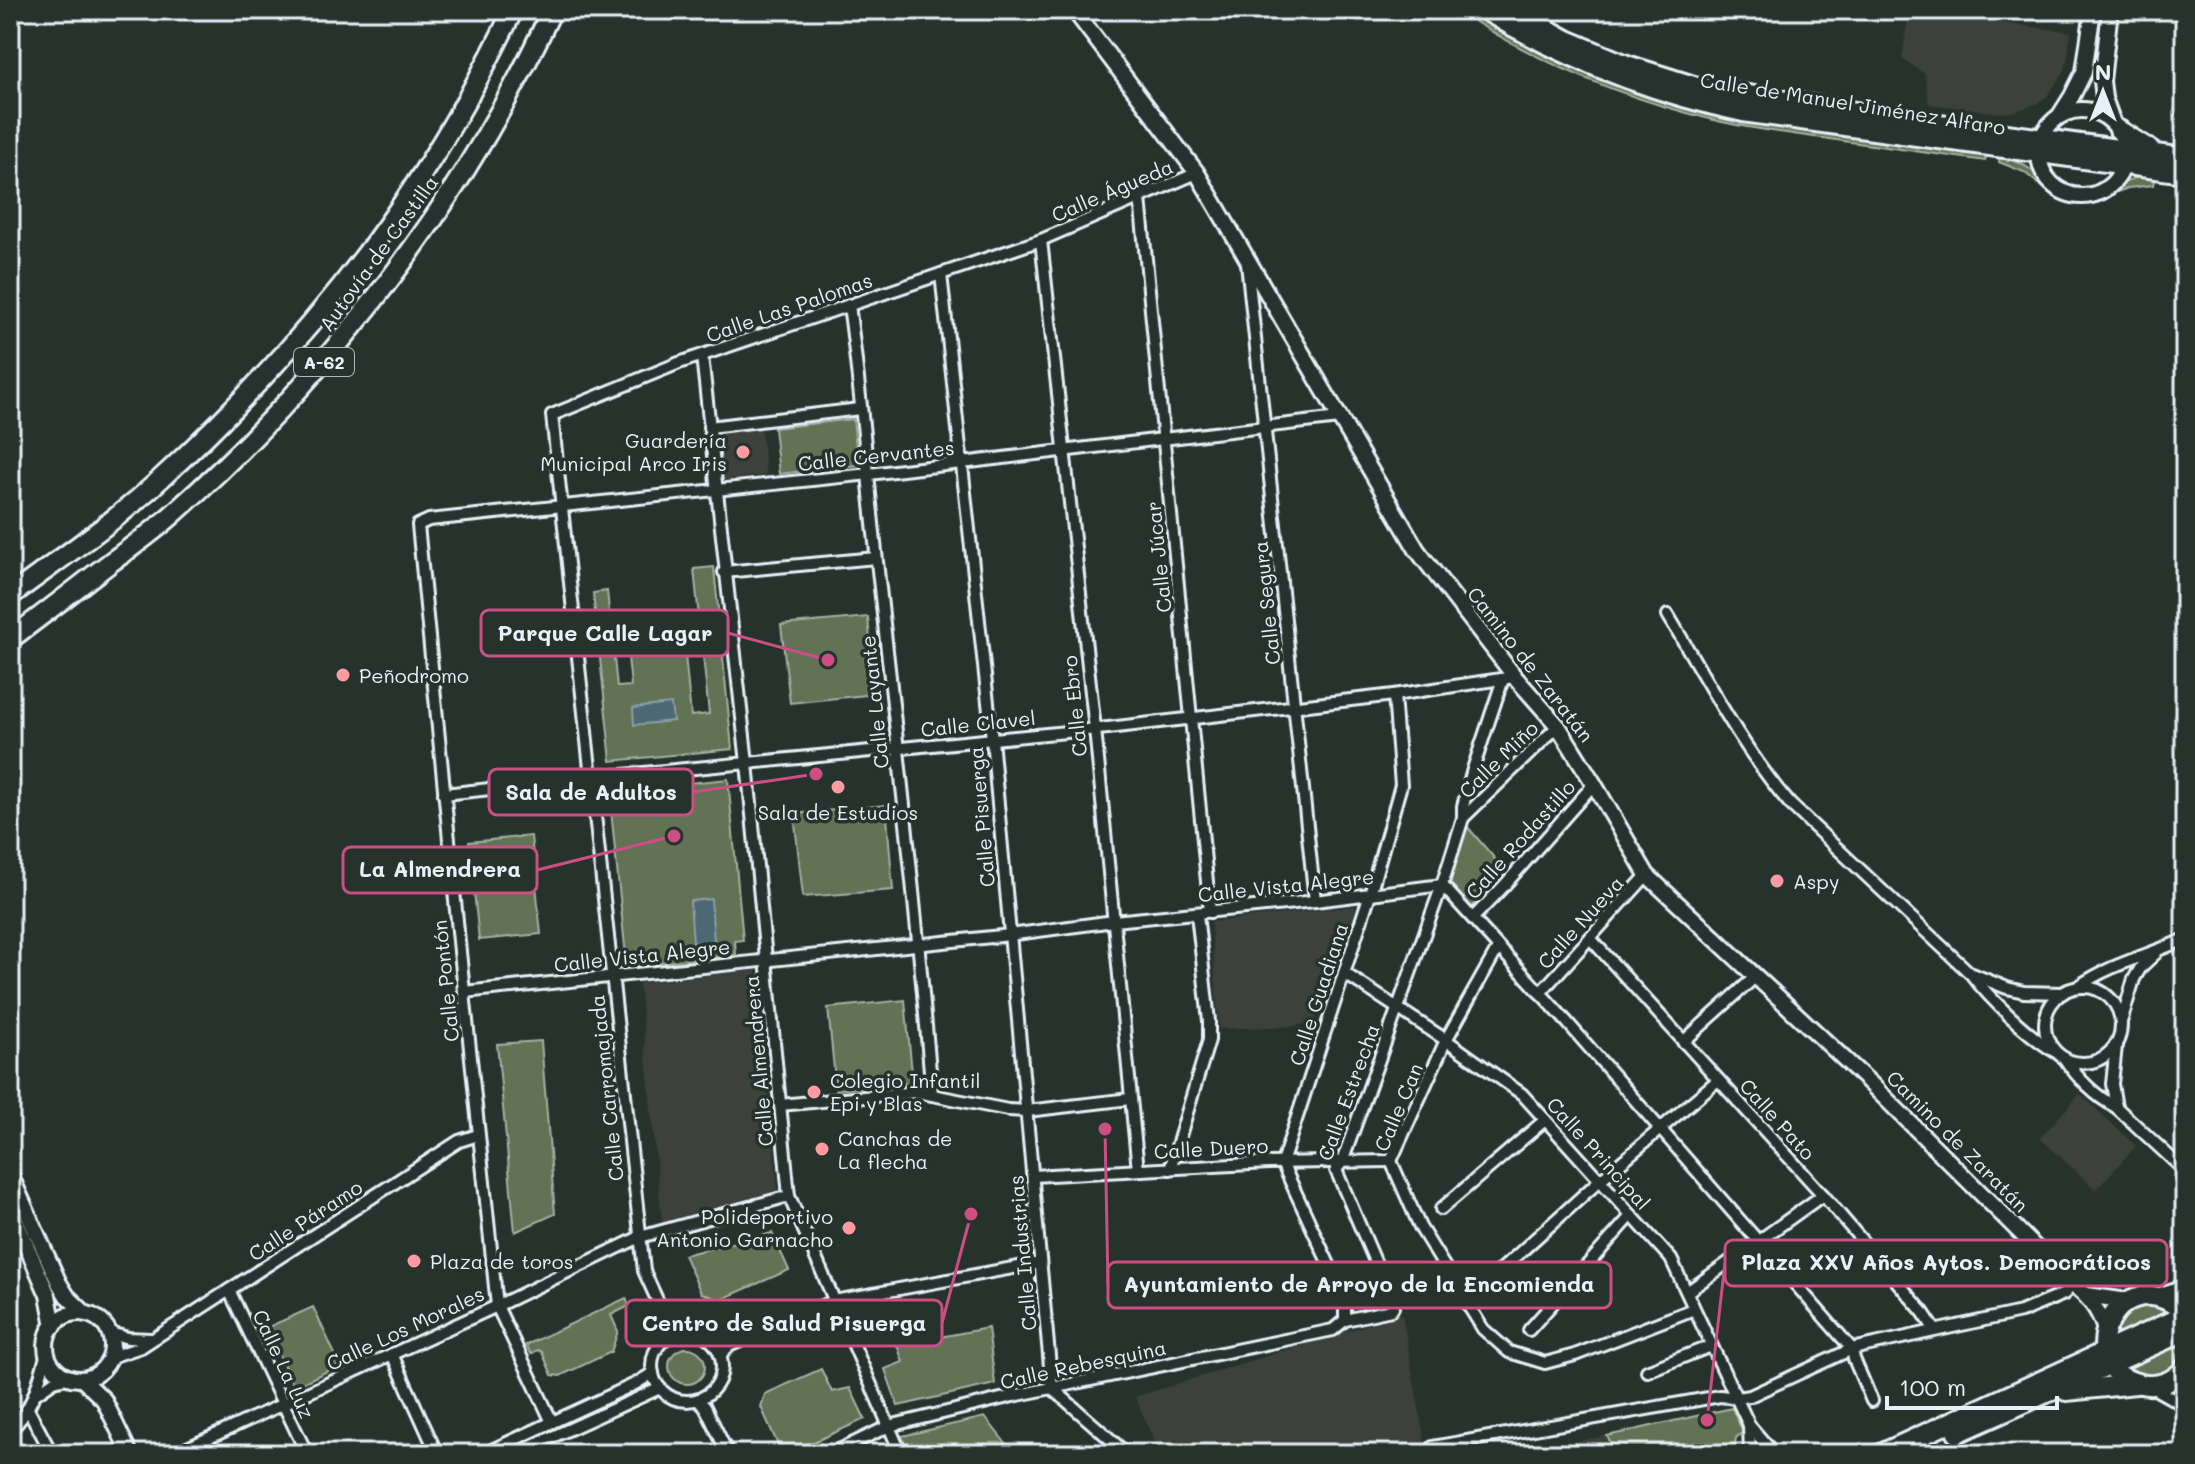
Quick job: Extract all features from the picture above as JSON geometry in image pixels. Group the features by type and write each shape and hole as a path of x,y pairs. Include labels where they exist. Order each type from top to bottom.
{"highway":[{"name":"Autovía de Castilla","path":"10,596 106,525 152,486 266,374 302,333 347,279 423,174 513,10"},
{"name":"Autovía de Castilla","path":"10,639 172,515 286,405 327,359 419,240 452,191 505,106 552,10"},
{"name":"Calle de Manuel Jiménez Alfaro","path":"1485,10 1567,55 1631,81 1695,101 1743,112 2124,157 2185,173"},
{"name":"Calle de Manuel Jiménez Alfaro","path":"1513,10 1567,40 1615,60 1697,87 1932,124 2040,146"},
{"path":"2116,127 2159,154"},
{"name":"Calle de Manuel Jiménez Alfaro","path":"2124,157 2159,154 2185,158"},
{"path":"1881,1454 2083,1362 2106,1347 2185,1314 2175,1303 2162,1297 2148,1295 2127,1301 2113,1313 2106,1347 2119,1375 2142,1385"},
{"path":"1910,1454 2043,1394 2106,1347 2185,1331"},
{"path":"2043,1394 2169,1381 2185,1368"}],"street":[{"name":"Camino de Zaratán","path":"1074,10 1197,173 1417,550 1509,678 1558,726 1647,875 1870,1083 2073,1285 2087,1295 2097,1308 2106,1347"},
{"path":"2093,10 2084,72 2040,146 2039,162 2053,184 2077,195 2094,194 2109,186 2120,172 2124,157 2104,98 2102,81 2110,10"},
{"path":"2060,115 2088,111 2100,114 2116,127"},
{"name":"Calle Águeda","path":"1041,240 1197,173"},
{"name":"Calle Júcar","path":"1140,198 1210,912"},
{"name":"Calle Las Palomas","path":"552,415 702,356 1041,240"},
{"name":"Calle Ebro","path":"1041,240 1095,729 1138,1170"},
{"name":"Calle Segura","path":"1247,258 1315,901"},
{"name":"Calle Pisuerga","path":"941,274 992,739 1027,1111"},
{"path":"1251,302 1253,297 1261,294 1270,298"},
{"name":"Calle Layante","path":"849,305 919,945 932,1095"},
{"name":"Calle Almendrera","path":"702,356 747,763 789,1196 901,1454"},
{"path":"709,427 860,409"},
{"name":"Calle Carromajada","path":"552,415 644,1271 671,1331"},
{"name":"Calle Cervantes","path":"418,525 429,520 869,474 1339,418"},
{"name":"Calle Pontón","path":"418,525 497,1306 552,1422"},
{"path":"724,572 876,558"},
{"path":"1668,615 1773,784 1816,830 1971,974 1981,988 2040,1042 2065,1059 2079,1063 2094,1062 2107,1055 2117,1044"},
{"name":"Calle Clavel","path":"444,794 1095,729 1394,695 1509,678"},
{"name":"Calle Estrecha","path":"1345,1320 1374,1315 1393,1307 1336,1170 1342,1162 1442,885 1463,818 1473,769 1509,678"},
{"name":"Calle Guadiana","path":"1282,1163 1370,894 1401,785 1394,695"},
{"name":"Calle Miño","path":"1463,818 1558,726"},
{"name":"Calle Rodastillo","path":"1473,918 1594,784"},
{"name":"Calle Nueva","path":"1540,993 1647,875"},
{"path":"1442,885 1661,1129 1852,1349 1872,1401"},
{"name":"Calle Vista Alegre","path":"464,992 919,945 1442,885"},
{"path":"1170,1169 1209,1040 1197,914"},
{"name":"Calle Pato","path":"1590,938 1823,1195 1935,1330"},
{"path":"2054,1051 2045,1031 2048,1009 2054,1000 2086,981 2185,939"},
{"name":"Calle Can","path":"1498,948 1446,1040 1391,1161 1420,1227 1483,1329 1509,1352 1545,1363 1575,1355 1694,1309"},
{"path":"2116,1107 2112,1084 2121,1021 2134,979 2141,967 2158,952"},
{"name":"Calle Principal","path":"1344,973 1522,1094 1671,1259 1749,1425 1774,1454"},
{"path":"1971,974 2024,992 2063,993"},
{"path":"1683,1042 1755,977"},
{"path":"2077,987 2097,990 2106,995 2114,1002 2121,1021"},
{"path":"2065,1059 2072,1071 2185,1171"},
{"path":"1482,1287 1599,1181 1718,1080"},
{"path":"780,1105 917,1092 1027,1111 1130,1099"},
{"name":"Calle Industrias","path":"1027,1111 1052,1388"},
{"path":"1441,1209 1545,1120"},
{"name":"Calle Páramo","path":"108,1363 141,1347 459,1141 478,1135"},
{"name":"Calle Duero","path":"1033,1176 1282,1163 1391,1161"},
{"path":"1282,1163 1345,1299 1345,1320"},
{"path":"10,1174 67,1296 86,1314 104,1324 110,1333 113,1345 104,1400"},
{"path":"1687,1292 1823,1195"},
{"name":"Calle Los Morales","path":"174,1454 640,1237 789,1196"},
{"path":"10,1208 48,1295 54,1326"},
{"path":"1529,1330 1631,1216"},
{"path":"719,1350 834,1301 1040,1263"},
{"path":"1433,1447 1720,1396 1750,1396 1852,1349 2021,1312 2064,1294 2073,1285"},
{"path":"2148,1295 2169,1292 2185,1285"},
{"name":"Calle La Luz","path":"229,1290 307,1454"},
{"name":"Camino de Zaratán","path":"2087,1295 2127,1301"},
{"path":"10,1430 28,1409 34,1395 47,1353 49,1334 54,1326 63,1318 86,1314"},
{"name":"Calle Rebesquina","path":"831,1454 889,1426 1052,1388 1333,1330 1345,1320"},
{"path":"671,1331 698,1333 719,1350 723,1368 721,1376 714,1390 703,1401 682,1401 660,1388 653,1373 653,1357 671,1331"},
{"path":"110,1333 128,1338 153,1339"},
{"path":"1647,1371 1711,1346"},
{"path":"47,1353 55,1368 75,1378 104,1400 130,1454"},
{"path":"392,1354 437,1454"},
{"path":"34,1395 54,1381 94,1375 108,1363"},
{"path":"483,1454 653,1373"},
{"path":"2142,1385 2185,1406"},
{"path":"515,1454 660,1388"},
{"path":"1052,1388 1127,1454"},
{"path":"703,1401 728,1454"},
{"path":"28,1409 52,1454"},
{"name":"Calle Principal","path":"1749,1425 1750,1454"}],"shaded area":[{"path":"1909,10 2071,32 2063,74 2047,96 2036,104 2013,112 1929,104 1925,74 1902,59"},
{"name":"Guardería Municipal Arco Iris","path":"761,428 766,475 725,480 719,433"},
{"path":"1356,908 1335,970 1314,1022 1293,1026 1219,1029 1211,922"},
{"path":"756,970 778,1190 662,1222 639,983"},
{"path":"2080,1094 2136,1146 2096,1190 2040,1138"},
{"path":"1402,1314 1427,1454 1161,1454 1135,1397"},
{"path":"1607,1436 1616,1454 1501,1454"}],"green space":[{"path":"1457,10 1471,10 1507,31 1987,153 1985,161 1754,128 1680,111 1613,89 1549,62"},
{"path":"2000,155 2034,172 2053,191 2071,200 2090,200 2134,178 2155,176 2153,185 2128,188 2085,204 2063,201 2024,172 1999,162"},
{"path":"853,419 858,465 779,474 774,428"},
{"path":"714,567 732,749 611,761 593,593 607,591 617,687 631,686 628,657 652,654 651,646 684,644 691,716 709,714 694,569"},
{"path":"868,617 875,694 790,703 781,625"},
{"path":"728,779 743,940 735,941 736,955 627,966 609,791"},
{"path":"886,805 893,890 803,897 794,814"},
{"path":"1466,825 1507,873 1471,908 1449,883"},
{"path":"531,836 541,934 479,940 469,842"},
{"path":"905,1000 913,1083 836,1090 828,1008"},
{"path":"541,1041 555,1214 515,1232 497,1044"},
{"path":"772,1233 789,1270 720,1300 701,1293 684,1255"},
{"path":"626,1298 629,1306 611,1315 618,1331 611,1352 560,1376 552,1375 542,1352 538,1350 531,1354 526,1345"},
{"path":"2142,1305 2153,1306 2171,1315 2115,1340 2119,1323"},
{"path":"313,1307 340,1365 294,1387 266,1328"},
{"path":"988,1328 995,1384 898,1406 885,1369 903,1362 897,1345"},
{"path":"2184,1340 2177,1360 2164,1373 2146,1375 2128,1365"},
{"path":"687,1348 700,1353 705,1366 700,1379 687,1384 674,1379 669,1366 674,1353"},
{"path":"821,1369 832,1392 850,1388 865,1419 782,1454 761,1407 765,1394"},
{"path":"1732,1408 1743,1432 1736,1438 1733,1454 1616,1454 1607,1436"},
{"path":"985,1417 1014,1454 909,1454 902,1436"}],"water":[{"path":"671,704 673,721 634,725 633,708"},
{"path":"711,899 714,941 693,943 690,901"}],"place":[{"name":"Guardería Municipal Arco Iris","path":"743,452"},
{"name":"Parque Calle Lagar","path":"828,660"},
{"name":"Peñodromo","path":"343,675"},
{"name":"Sala de Adultos","path":"816,774"},
{"name":"Sala de Estudios","path":"838,787"},
{"name":"La Almendrera","path":"674,836"},
{"name":"Aspy","path":"1777,881"},
{"name":"Colegio Infantil Epi y Blas","path":"814,1092"},
{"name":"Ayuntamiento de Arroyo de la Encomienda","path":"1105,1129"},
{"name":"Canchas de La flecha","path":"822,1149"},
{"name":"Centro de Salud Pisuerga","path":"971,1214"},
{"name":"Polideportivo Antonio Garnacho","path":"849,1228"},
{"name":"Plaza de toros","path":"414,1261"},
{"name":"Plaza XXV Años Aytos. Democráticos","path":"1707,1420"}]}
